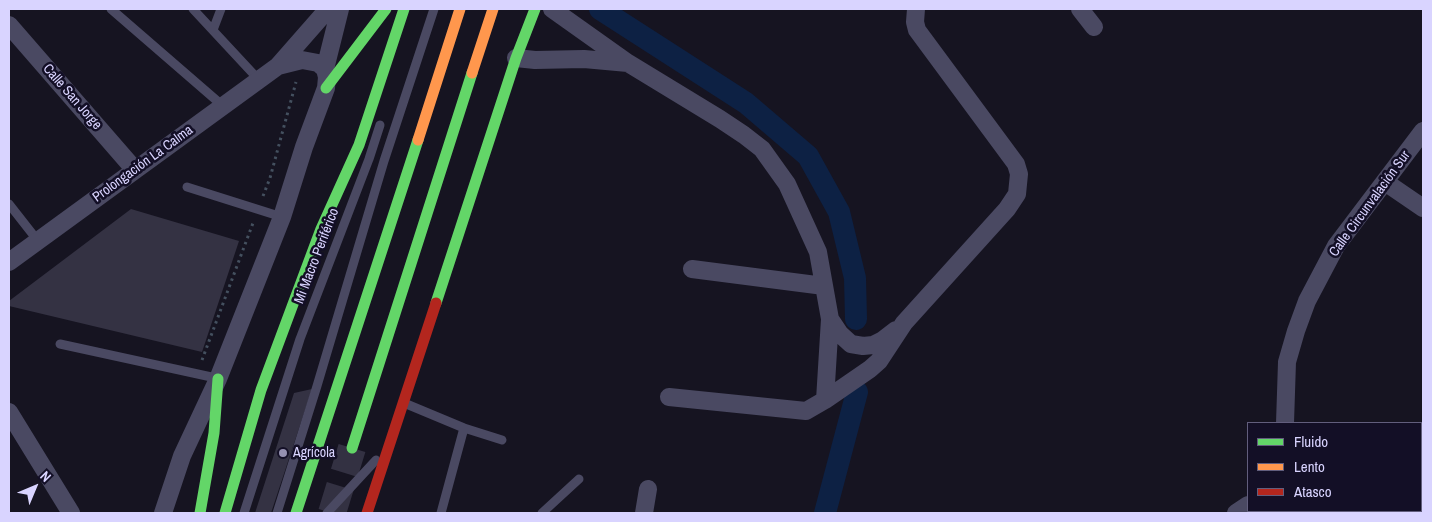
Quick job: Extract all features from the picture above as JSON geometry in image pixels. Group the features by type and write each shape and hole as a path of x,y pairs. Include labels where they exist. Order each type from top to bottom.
{"main road":[{"path":"326,88 386,9"},
{"path":"225,513 261,390 320,229 359,145 404,9"},
{"path":"296,513 460,9"},
{"path":"352,448 493,9"},
{"path":"367,513 516,58 535,9"},
{"path":"200,513 214,433 218,379"}],"street":[{"name":"Prolongación La Calma","path":"9,262 278,66 328,9"},
{"path":"163,513 182,456 218,379 282,217 304,147 326,88 327,77 325,69 340,9"},
{"path":"552,9 628,63 744,135 762,149 777,167 796,201 818,252 830,320 825,400"},
{"path":"830,320 840,334 852,344 873,345 883,340 904,323 1007,209 1017,194 1019,185 1018,169 1011,155 917,30 915,22 916,9"},
{"path":"1080,9 1094,27"},
{"name":"Calle San Jorge","path":"9,25 135,170"},
{"path":"516,58 536,60 584,59 628,63"},
{"name":"Prolongación La Calma","path":"278,66 302,60"},
{"path":"302,60 318,63 325,69"},
{"name":"Calle Circunvalación Sur","path":"1284,422 1287,362 1307,302 1336,246 1423,131"},
{"path":"1385,182 1423,208"},
{"path":"692,269 824,286"},
{"path":"669,397 806,411 870,370 880,361 904,323"},
{"path":"9,412 71,513"},
{"path":"644,513 648,489"},
{"path":"1236,513 1247,506"}],"lane":[{"path":"111,9 223,106"},
{"path":"193,9 259,80"},
{"path":"213,30 221,9"},
{"path":"276,513 318,386 384,162 434,9"},
{"name":"Mi Macro Periférico","path":"244,513 300,339 369,159 384,112"},
{"path":"188,187 259,208 282,217"},
{"path":"9,204 38,241"},
{"path":"60,344 218,379"},
{"path":"404,403 464,428 502,440"},
{"path":"441,513 464,428"},
{"path":"327,513 389,446"},
{"path":"542,513 579,479"}],"path":[{"path":"197,374 270,178 302,60"}],"building":[{"path":"131,209 239,241 202,352 9,306 9,301"},
{"name":"Agrícola","path":"312,389 271,513 255,513 294,393"}],"waterway":[{"path":"600,9 746,103 808,156 839,212 855,278 856,319"},
{"path":"825,513 857,392"}],"tunnel":[{"path":"332,513 352,448"}],"traffic: fast":[{"path":"326,88 386,9"},
{"path":"225,513 261,390 321,229 359,145 404,9"},
{"path":"436,303 516,58 535,9"},
{"path":"352,448 472,73"},
{"path":"296,513 418,140"},
{"path":"200,513 214,433 218,379"}],"traffic: slow":[{"path":"418,140 460,9"},
{"path":"472,73 493,9"}],"traffic: jam":[{"path":"367,513 436,303"}],"place":[{"name":"Agrícola","path":"283,453"}]}
